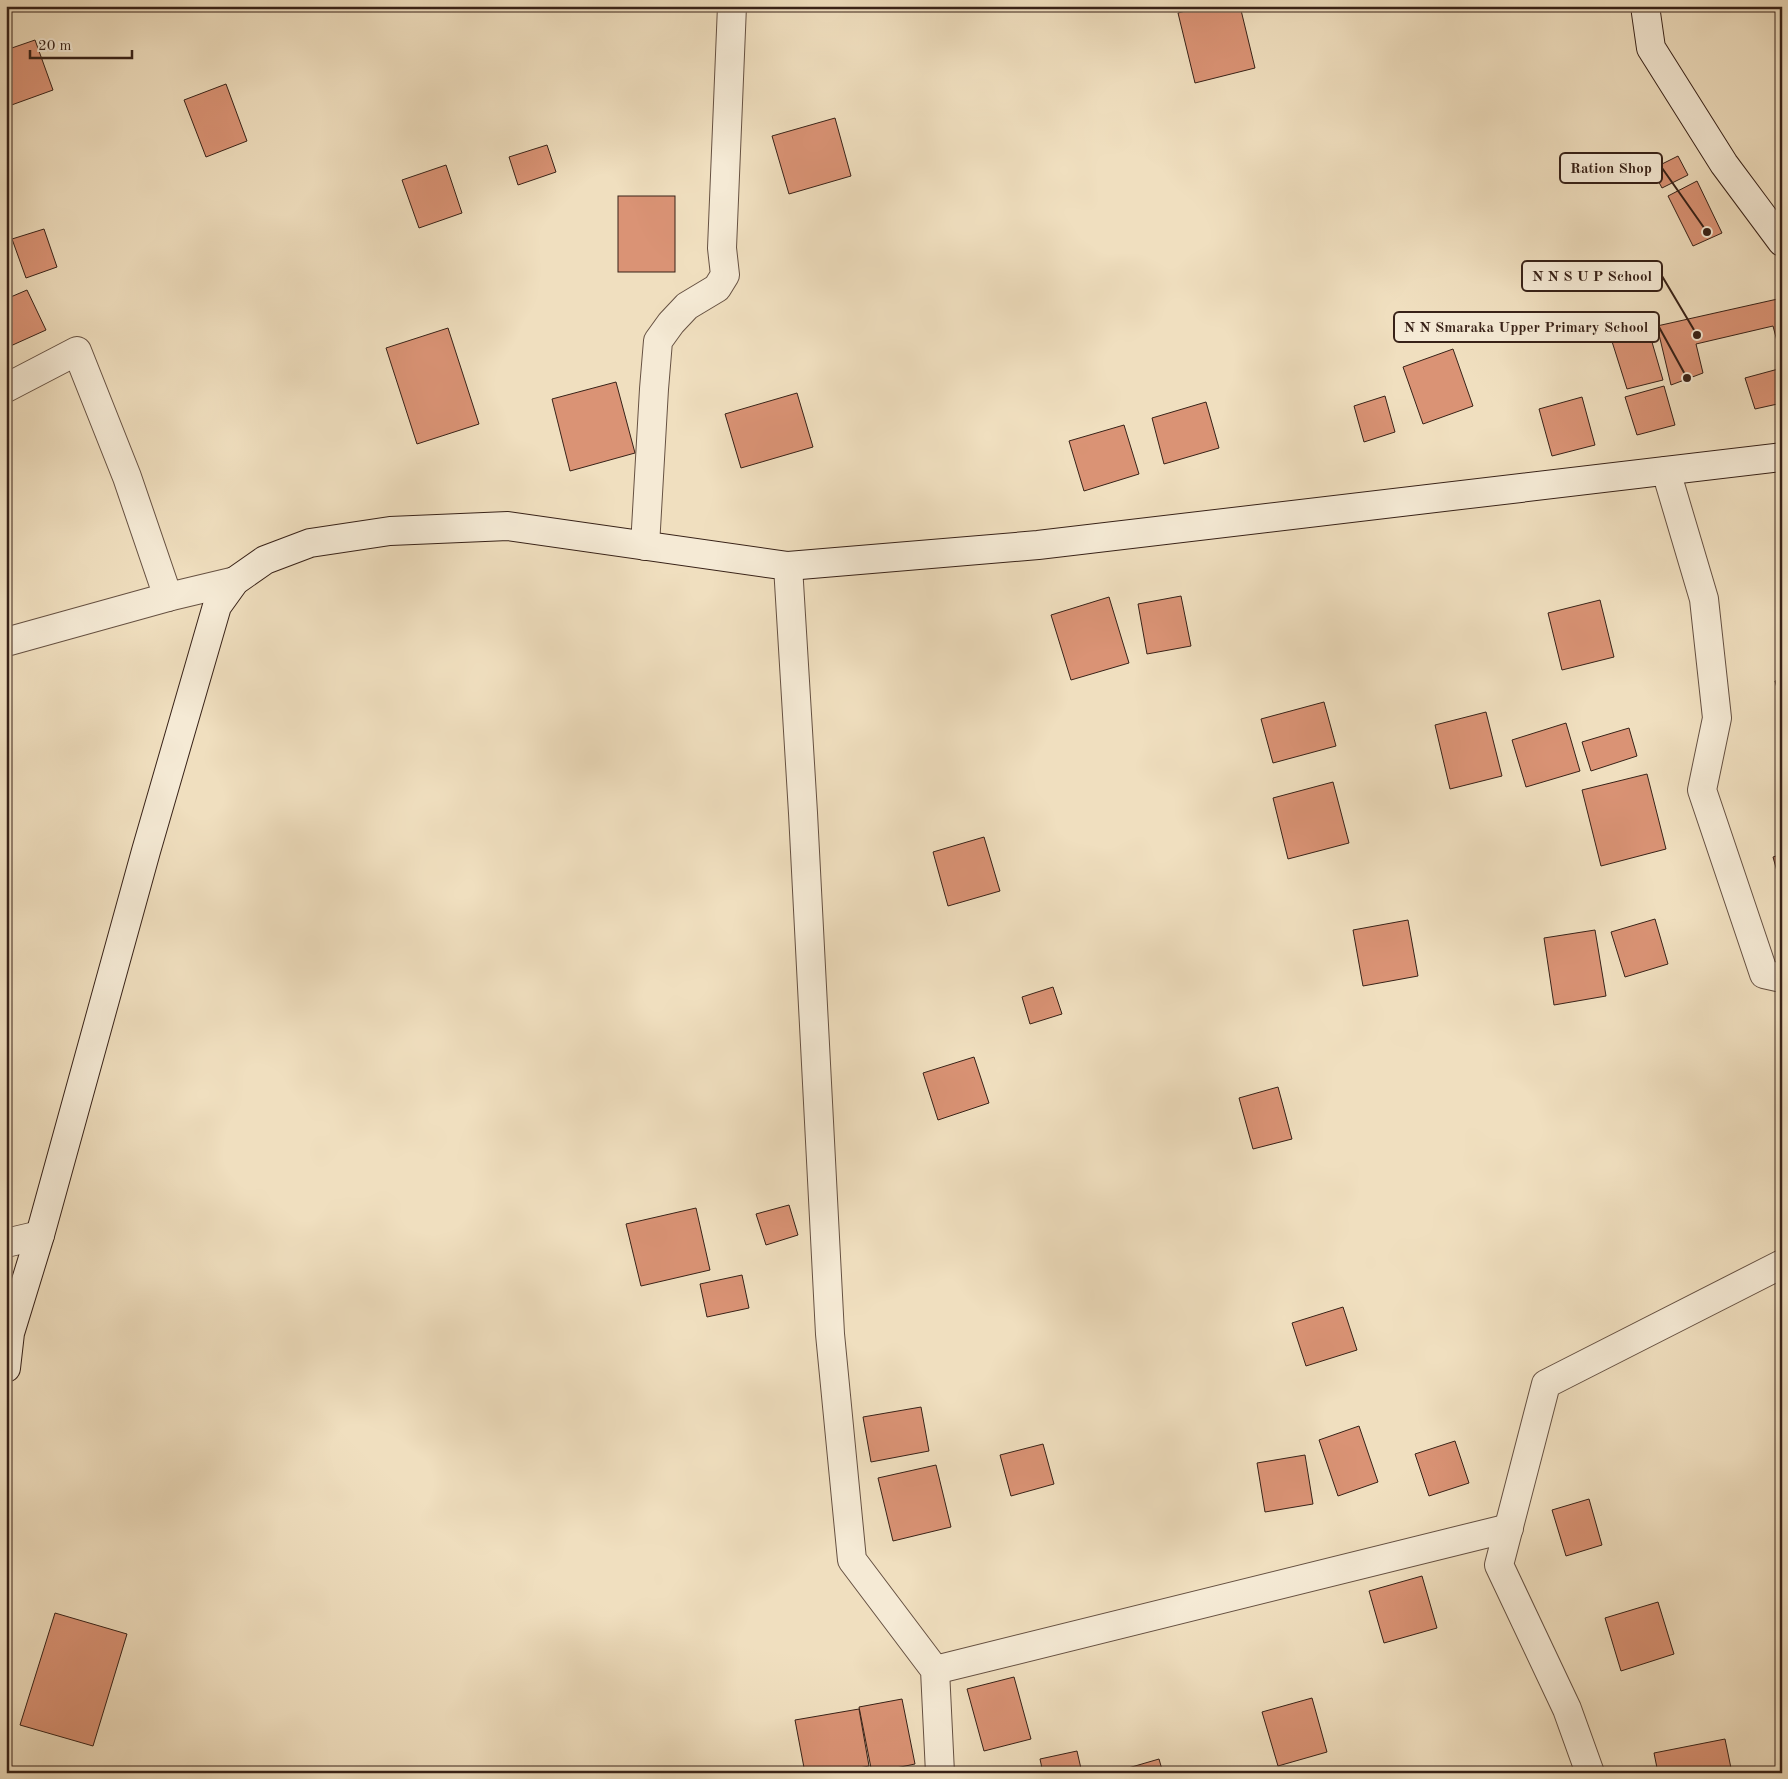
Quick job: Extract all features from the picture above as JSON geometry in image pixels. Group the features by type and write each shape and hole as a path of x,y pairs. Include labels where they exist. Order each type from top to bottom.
{"street":[{"path":"646,546 658,341 687,306 717,288 725,275 722,248 732,6"},
{"path":"1645,6 1651,48 1724,164 1782,242"},
{"path":"6,388 77,351 127,477 168,597"},
{"path":"6,1368 10,1333 40,1235 217,606 235,581 265,560 310,543 390,532 508,526 788,566 1038,545 1782,457"},
{"path":"1666,471 1704,599 1717,718 1702,790 1764,974 1782,978"},
{"path":"788,566 830,1334 852,1560 935,1670 940,1773"},
{"path":"6,642 168,597 235,581"},
{"path":"6,1243 40,1235"},
{"path":"1590,1773 1567,1708 1499,1565 1546,1384 1782,1264"},
{"path":"935,1670 1509,1528"}],"building":[{"path":"1204,6 1240,6 1255,68 1195,83 1178,13"},
{"path":"35,40 53,90 6,107 6,50"},
{"path":"226,84 247,141 206,157 184,100"},
{"path":"835,118 851,176 789,194 772,136"},
{"path":"547,145 556,172 518,185 509,157"},
{"path":"1678,156 1688,175 1662,188 1652,169"},
{"path":"446,165 462,213 419,228 402,180"},
{"path":"1697,181 1722,233 1693,246 1668,196"},
{"path":"618,196 675,196 675,272 618,272"},
{"path":"44,229 57,267 26,278 12,239"},
{"path":"27,290 46,330 6,348 6,299"},
{"path":"1782,298 1782,360 1773,326 1696,344 1703,373 1671,385 1657,326"},
{"path":"1647,325 1663,380 1627,389 1609,332"},
{"path":"448,328 479,424 417,444 386,348"},
{"path":"1453,349 1473,406 1423,424 1403,367"},
{"path":"1782,368 1782,403 1755,409 1745,378"},
{"path":"616,382 635,453 570,471 552,399"},
{"path":"1664,386 1675,425 1637,435 1625,397"},
{"path":"797,393 813,447 741,468 725,414"},
{"path":"1385,396 1395,432 1364,442 1354,406"},
{"path":"1582,397 1595,445 1552,456 1539,409"},
{"path":"1206,402 1219,448 1164,464 1152,418"},
{"path":"1124,425 1139,474 1084,491 1069,441"},
{"path":"1181,596 1191,646 1147,654 1138,604"},
{"path":"1109,597 1129,663 1071,680 1051,615"},
{"path":"1600,600 1614,657 1562,670 1548,613"},
{"path":"1782,680 1782,706 1775,681"},
{"path":"1324,702 1336,746 1273,763 1261,719"},
{"path":"1486,712 1502,776 1450,789 1435,725"},
{"path":"1566,723 1580,771 1526,787 1512,740"},
{"path":"1629,728 1637,756 1591,771 1582,742"},
{"path":"1647,774 1666,849 1601,866 1582,790"},
{"path":"1333,782 1349,843 1288,859 1273,798"},
{"path":"984,837 1000,891 948,906 933,852"},
{"path":"1782,854 1782,889 1773,857"},
{"path":"1655,919 1668,964 1625,977 1611,932"},
{"path":"1408,920 1418,976 1363,986 1353,930"},
{"path":"1595,930 1606,996 1554,1005 1544,938"},
{"path":"1053,987 1062,1014 1030,1024 1022,997"},
{"path":"974,1057 989,1103 938,1120 923,1073"},
{"path":"1278,1087 1292,1139 1253,1149 1239,1098"},
{"path":"789,1205 798,1235 766,1245 756,1214"},
{"path":"696,1208 710,1270 641,1286 626,1224"},
{"path":"742,1275 749,1308 707,1317 700,1284"},
{"path":"1343,1307 1357,1350 1306,1366 1292,1323"},
{"path":"921,1407 929,1451 871,1462 863,1417"},
{"path":"1359,1426 1378,1482 1338,1496 1319,1440"},
{"path":"1455,1441 1469,1483 1429,1496 1415,1454"},
{"path":"1043,1444 1054,1484 1011,1496 1000,1455"},
{"path":"1305,1455 1313,1504 1265,1512 1257,1463"},
{"path":"936,1465 951,1527 893,1541 878,1478"},
{"path":"1589,1499 1602,1545 1566,1556 1552,1510"},
{"path":"1422,1576 1437,1628 1384,1643 1369,1591"},
{"path":"1658,1602 1674,1654 1621,1671 1605,1618"},
{"path":"55,1613 127,1634 93,1746 20,1725"},
{"path":"1014,1677 1031,1739 984,1751 967,1689"},
{"path":"1312,1698 1327,1752 1278,1766 1262,1712"},
{"path":"902,1699 915,1764 872,1773 859,1707"},
{"path":"859,1709 869,1766 834,1773 805,1773 795,1720"},
{"path":"1725,1739 1732,1773 1658,1773 1654,1753"},
{"path":"1077,1751 1082,1773 1043,1773 1040,1759"},
{"path":"1159,1759 1163,1773 1111,1773"}],"place":[{"name":"Ration Shop","path":"1707,232"},
{"name":"N N S U P School","path":"1697,335"},
{"name":"N N Smaraka Upper Primary School","path":"1687,378"}]}
